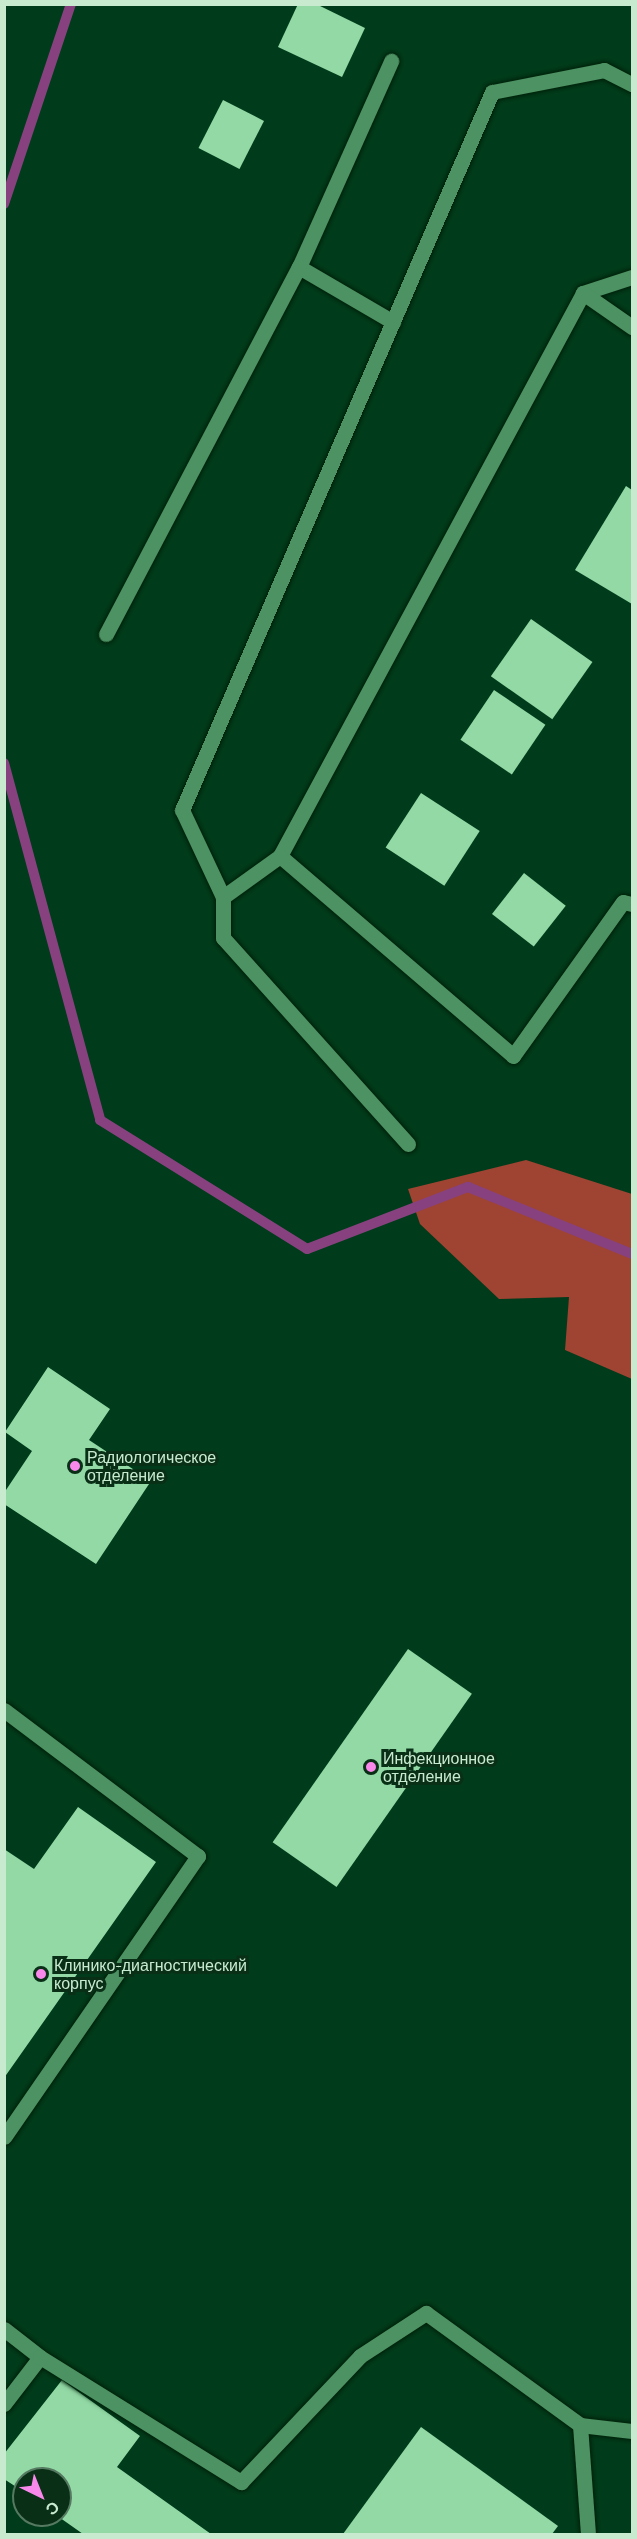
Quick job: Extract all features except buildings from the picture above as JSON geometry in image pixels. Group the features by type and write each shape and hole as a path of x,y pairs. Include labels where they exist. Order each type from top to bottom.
{"lane":[{"path":"106,634 299,267 391,61"},
{"path":"408,1144 223,938 223,897 182,810 492,92 604,70 633,84"},
{"path":"299,267 393,322"},
{"path":"223,897 280,856 583,293 633,277"},
{"path":"583,293 633,327"},
{"path":"280,856 513,1056 623,902 633,904"},
{"path":"4,1710 198,1856 4,2138"},
{"path":"4,2329 40,2357 241,2482 360,2356 426,2313 580,2424 633,2431"},
{"path":"4,2404 40,2357"},
{"path":"580,2424 588,2535"}],"shaded area":[{"path":"526,1160 632,1194 632,1379 565,1350 569,1297 499,1299 420,1224 408,1189"}],"waterway":[{"path":"4,204 71,4"},
{"path":"4,763 100,1120 307,1249 468,1187 632,1254"}],"place":[{"name":"Радиологическое отделение","path":"75,1466"},
{"name":"Инфекционное отделение","path":"371,1767"},
{"name":"Клинико-диагностический корпус","path":"41,1974"}]}
